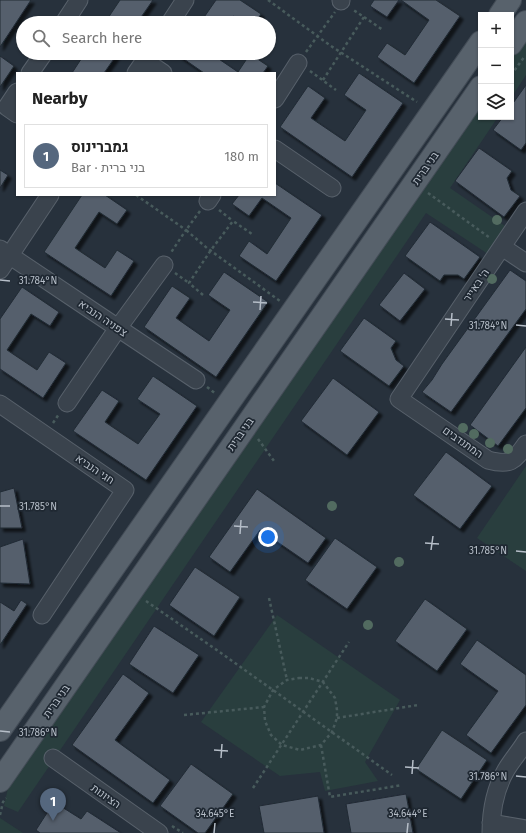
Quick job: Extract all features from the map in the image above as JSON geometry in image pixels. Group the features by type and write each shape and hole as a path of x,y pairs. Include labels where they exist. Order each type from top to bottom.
{"main road":[{"path":"502,12 510,0"},
{"path":"514,40 526,22"},
{"path":"0,730 478,46"},
{"name":"בני ברית","path":"1,792 478,91"}],"street":[{"path":"69,16 79,0"},
{"path":"175,16 185,0"},
{"path":"276,97 301,59"},
{"path":"31,72 39,60"},
{"path":"144,62 161,72"},
{"path":"16,94 7,107 16,113"},
{"path":"276,150 332,188"},
{"path":"0,270 5,252 49,196"},
{"name":"ה' באייר","path":"399,399 526,211"},
{"path":"502,246 526,263"},
{"name":"צפניה הנביא","path":"5,252 196,380"},
{"path":"67,402 168,258"},
{"name":"המתנדבים","path":"399,399 488,460 500,463 509,462 516,457 526,444"},
{"name":"חגי הנביא","path":"0,404 125,490 42,616"},
{"path":"526,741 506,770 500,784 492,808 491,828 526,829"},
{"name":"הציונות","path":"53,758 159,833"}],"path":[{"path":"268,0 317,36 417,102"},
{"path":"301,59 339,4 364,17 383,30"},
{"path":"336,90 323,80 364,17"},
{"path":"514,71 526,54"},
{"path":"428,192 502,246"},
{"path":"137,196 186,230 280,301"},
{"path":"168,258 206,203"},
{"path":"203,295 189,283 233,221 252,234"},
{"path":"45,435 67,402"},
{"path":"257,438 274,461"},
{"path":"269,598 287,680"},
{"path":"145,601 392,775"},
{"path":"253,788 349,642"},
{"path":"309,678 323,682 335,698 337,718 332,732 320,745 300,750 282,745 271,735 265,720 264,707 272,690 287,680 309,678"},
{"path":"337,718 418,705"},
{"path":"184,715 264,707"},
{"path":"320,745 330,797 402,785"},
{"path":"0,815 1,792"}],"green space":[{"path":"526,34 526,75 514,93 514,84 514,52"},
{"path":"478,103 478,120 496,120 450,188 505,226 488,254 426,213 18,812 4,806 8,788 17,766"},
{"path":"526,466 526,571 477,538"},
{"path":"277,615 400,700 365,762 378,781 325,791 320,772 280,776 201,722"},
{"path":"0,818 23,833 0,833"}],"building":[{"path":"0,0 31,0 20,16 16,16 16,23 0,47"},
{"path":"120,0 153,0 142,16 109,16"},
{"path":"216,0 240,0 261,14 260,16 205,16"},
{"path":"374,0 399,0 387,17 370,6"},
{"path":"401,0 436,0 460,16 414,83 377,57 387,43 405,55 429,20"},
{"path":"0,56 14,66 0,87"},
{"path":"80,60 113,60 105,72 73,72"},
{"path":"185,60 220,60 238,72 203,72"},
{"path":"246,60 259,60 268,66 264,72 238,72"},
{"path":"359,73 403,103 352,177 280,127 308,86 325,98 311,118 345,141 366,110 344,95"},
{"path":"526,85 526,143 521,150 493,130 501,120 514,120 514,102"},
{"path":"479,148 512,171 507,178 511,190 520,196 504,217 455,181"},
{"path":"0,170 8,175 0,188"},
{"path":"276,184 322,215 276,281 239,256 249,241 267,254 291,218 262,198 249,216 232,204 238,196 276,196"},
{"path":"81,196 106,196 127,210 117,224 99,212 75,248 105,268 117,250 134,261 111,296 44,252"},
{"path":"430,222 480,257 464,279 458,275 444,275 440,281 405,256"},
{"path":"510,270 526,281 526,309 451,412 422,392"},
{"path":"224,272 268,302 216,377 144,327 172,286 190,298 176,318 209,341 230,310 208,295"},
{"path":"404,273 425,289 400,321 379,305"},
{"path":"22,287 59,312 50,326 31,314 7,350 37,370 49,352 66,363 43,398 0,369 0,319"},
{"path":"364,318 396,341 391,348 396,360 404,366 389,386 340,351"},
{"path":"526,347 526,408 498,446 470,425"},
{"path":"153,376 197,406 146,480 73,431 102,390 119,401 105,422 138,444 160,414 137,399"},
{"path":"333,378 379,412 347,455 301,421"},
{"path":"446,452 492,486 460,529 413,495"},
{"path":"14,488 22,528 0,528 0,492"},
{"path":"257,489 326,538 308,563 260,530 230,572 209,557"},
{"path":"335,538 377,567 347,609 305,580"},
{"path":"23,539 30,584 0,583 0,547"},
{"path":"195,567 240,597 214,636 169,605"},
{"path":"425,599 467,629 437,671 395,641"},
{"path":"21,600 27,604 0,645 0,602 14,611"},
{"path":"154,626 199,655 173,693 129,664"},
{"path":"477,640 526,675 526,705 491,753 466,735 498,691 460,664"},
{"path":"123,674 149,693 115,740 170,780 153,803 72,745"},
{"path":"442,730 487,760 461,799 416,769"},
{"path":"191,764 233,794 205,833 198,833 160,806"},
{"path":"406,794 413,833 351,833 346,804"},
{"path":"318,796 324,833 264,833 259,806"},
{"path":"54,802 81,819 87,811 121,833 40,833 36,830"}],"place":[{"name":"גמברינוס","path":"53,821"}]}
